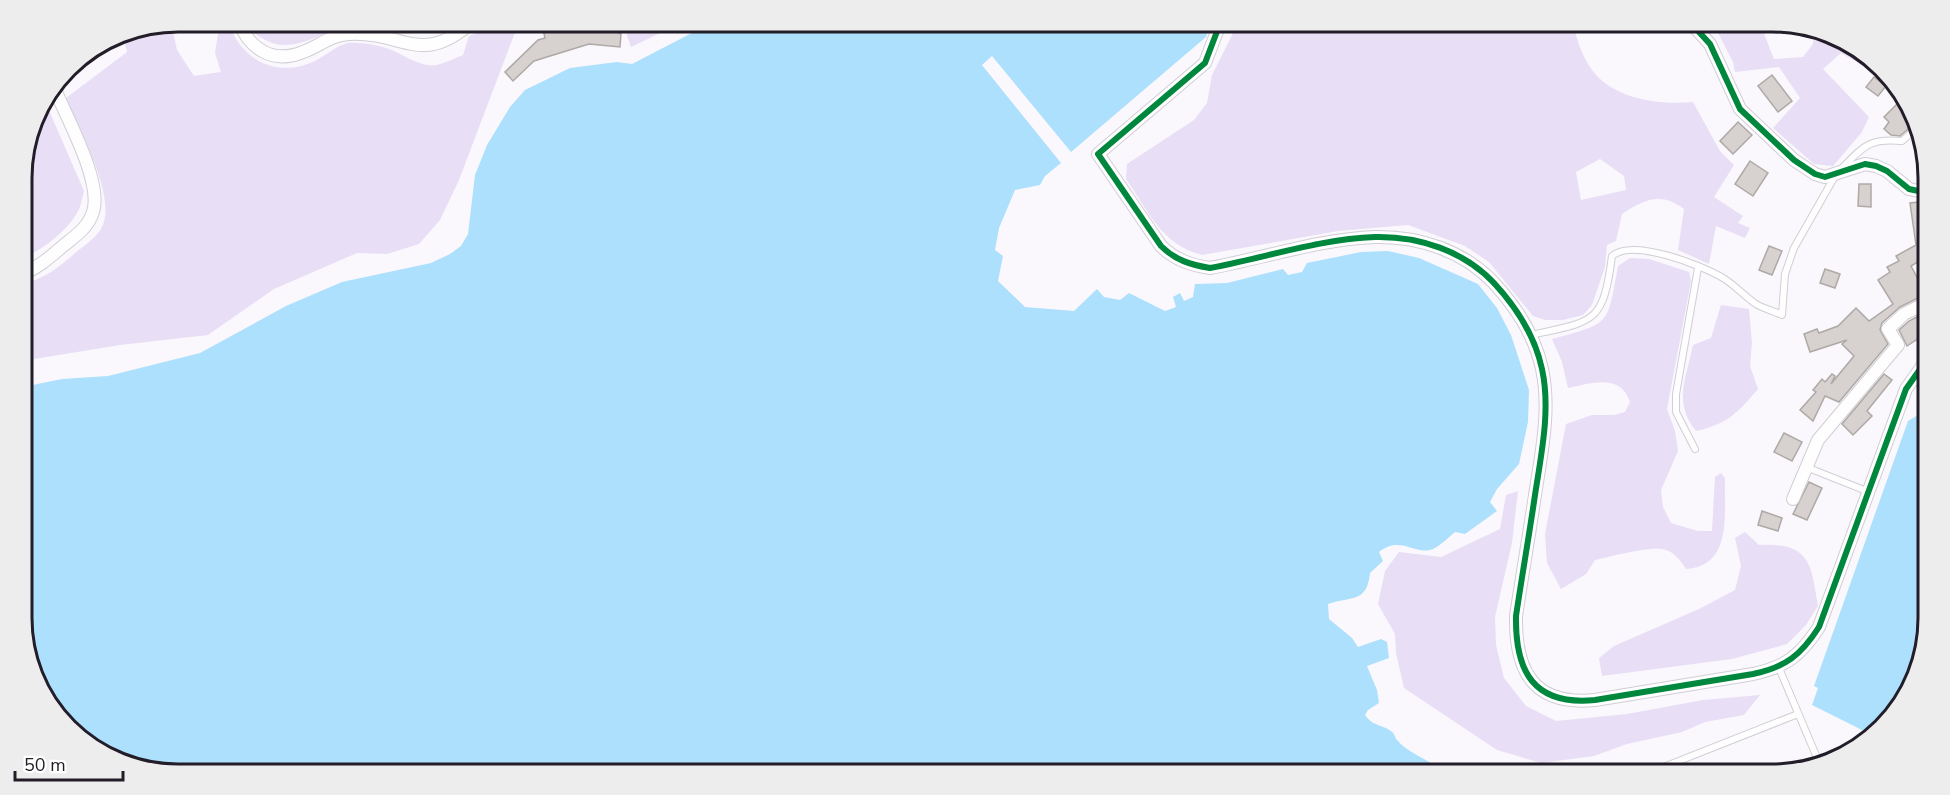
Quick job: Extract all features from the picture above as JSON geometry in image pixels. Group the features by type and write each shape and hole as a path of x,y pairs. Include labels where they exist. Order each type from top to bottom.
{"street":[{"path":"244,32 248,40 266,55 286,57 301,53 335,36 363,34 407,44 436,45 447,42 460,32"},
{"path":"1217,32 1205,63 1098,154 1170,255 1191,265 1210,268 1313,246 1374,237 1397,238 1442,247 1461,256 1487,276 1514,306 1531,335 1542,368 1545,393 1542,450 1516,616 1516,640 1525,673 1533,684 1560,699 1576,702 1721,680 1779,668 1809,642 1819,627 1906,389 1918,372"},
{"path":"1699,32 1710,44 1740,109 1805,167 1826,177 1865,164 1876,166 1887,171 1909,189 1918,191"},
{"path":"32,271 82,231 94,211 95,194 90,174 57,95"},
{"path":"1793,499 1818,440 1898,345 1888,328 1904,314 1918,307"}],"lane":[{"path":"1531,335 1566,328 1597,313 1605,301 1612,256 1618,251 1633,249 1676,258 1720,277 1756,304 1782,315 1785,274 1794,248 1836,175 1865,145 1881,139 1902,141 1911,133"},
{"path":"1695,449 1676,412 1676,394 1698,268"},
{"path":"1805,467 1869,492"},
{"path":"1779,668 1816,756"},
{"path":"1674,763 1798,714"}],"shaded area":[{"path":"173,32 177,50 194,76 221,72 215,53 218,32 233,32 241,46 251,56 274,67 301,66 348,43 380,46 418,63 437,65 463,55 469,36 480,32 515,32 459,180 440,220 419,244 387,254 357,253 274,289 208,335 120,345 32,359 32,281 50,273 96,236 105,216 105,200 101,182 66,98 127,52 125,42 140,36"},
{"path":"252,32 329,32 294,44 279,45 262,39"},
{"path":"626,32 662,32 631,47"},
{"path":"1234,32 1575,32 1588,64 1597,76 1617,91 1629,96 1668,103 1693,102 1720,151 1734,165 1714,197 1743,216 1738,223 1750,228 1745,238 1716,226 1709,264 1678,250 1684,209 1668,200 1660,199 1638,204 1622,214 1616,241 1607,245 1605,267 1592,305 1583,315 1563,320 1545,320 1533,316 1489,262 1465,246 1408,225 1338,231 1202,255 1188,250 1166,235 1149,215 1126,179 1127,164 1194,120 1207,103 1212,75","holes":["1600,159 1624,176 1626,190 1581,200 1576,172"]},
{"path":"1718,32 1763,32 1774,59 1803,57 1813,44 1814,38 1837,47 1872,71 1841,53 1823,69 1869,117 1862,132 1833,166 1814,164 1773,128 1800,98 1779,67 1735,72 1733,62"},
{"path":"49,110 84,191 78,211 72,220 45,246 32,253 32,168 36,140"},
{"path":"1630,258 1649,259 1689,272 1691,281 1667,409 1675,431 1678,451 1661,490 1663,507 1671,523 1698,531 1712,531 1715,477 1721,473 1725,478 1723,536 1712,558 1701,566 1686,569 1669,551 1641,550 1595,560 1586,574 1561,589 1547,563 1545,534 1566,424 1592,415 1614,415 1625,412 1630,402 1620,387 1604,382 1568,388 1562,362 1552,339 1586,329 1603,319 1608,311 1618,266"},
{"path":"1721,305 1749,309 1752,343 1750,366 1758,389 1744,405 1724,421 1696,431 1685,410 1683,390 1693,345 1711,338"},
{"path":"1518,491 1512,543 1495,617 1496,645 1504,678 1526,706 1556,721 1627,714 1703,700 1760,695 1744,715 1705,722 1682,732 1627,744 1594,756 1541,763 1497,750 1404,688 1396,653 1395,634 1378,604 1385,571 1399,552 1441,557 1500,529 1506,495"},
{"path":"1745,532 1759,545 1789,547 1805,558 1813,578 1818,606 1806,625 1787,644 1732,659 1602,676 1599,658 1614,646 1699,609 1735,590 1741,566 1735,538"}],"water":[{"path":"694,32 1208,32 1206,37 1071,152 992,56 982,65 1061,163 1045,176 1040,185 1015,190 999,228 995,250 1003,256 998,281 1025,307 1074,311 1097,289 1104,297 1120,300 1129,293 1165,311 1176,307 1173,297 1180,293 1184,301 1193,297 1195,284 1227,283 1283,269 1288,275 1302,272 1307,263 1361,252 1388,251 1419,258 1478,284 1497,308 1511,335 1529,390 1528,422 1519,464 1497,489 1490,502 1497,511 1465,534 1455,532 1435,548 1421,550 1402,545 1387,547 1379,552 1383,561 1370,573 1366,589 1362,594 1328,604 1329,619 1352,638 1358,647 1381,639 1387,642 1389,658 1367,666 1377,690 1379,703 1368,710 1365,715 1375,724 1389,729 1402,745 1432,763 178,764 131,756 97,739 81,727 56,698 39,664 34,646 32,627 32,385 62,379 108,376 200,353 286,306 342,282 431,263 450,254 461,246 468,234 475,175 487,145 510,107 525,90 570,68 617,62 632,64"},
{"path":"1918,415 1916,646 1911,664 1894,698 1876,721 1864,731 1812,705 1818,688 1814,686 1908,421"}],"building":[{"path":"544,32 616,32 621,34 620,47 589,44 534,61 513,81 505,72 538,40 545,38"},
{"path":"1772,75 1792,101 1778,112 1758,86"},
{"path":"1874,77 1886,86 1878,96 1866,87"},
{"path":"1898,103 1909,128 1900,136 1891,135 1884,129 1889,122 1884,117"},
{"path":"1738,122 1752,135 1733,154 1720,141"},
{"path":"1750,161 1768,173 1753,196 1735,184"},
{"path":"1859,184 1871,184 1871,207 1858,206"},
{"path":"1918,202 1918,262 1911,266 1918,279 1918,298 1900,307 1882,323 1880,330 1888,344 1839,402 1825,396 1813,421 1800,410 1816,392 1813,390 1822,379 1825,382 1832,374 1835,376 1831,384 1854,356 1842,344 1847,340 1810,352 1804,334 1817,329 1819,333 1838,326 1856,308 1869,321 1893,304 1878,280 1890,272 1887,267 1899,261 1896,256 1916,245 1910,203"},
{"path":"1769,246 1782,251 1772,275 1759,270"},
{"path":"1825,269 1840,274 1835,288 1820,283"},
{"path":"1918,316 1918,339 1907,346 1899,330"},
{"path":"1884,374 1892,380 1867,411 1872,416 1853,435 1842,424"},
{"path":"1784,433 1802,442 1792,461 1774,452"},
{"path":"1809,482 1822,488 1807,520 1793,514"},
{"path":"1762,511 1782,518 1778,531 1758,525"}],"cycle path":[{"path":"1217,32 1205,63 1098,154 1161,246 1172,255 1190,263 1210,268 1334,241 1392,237 1424,243 1455,254 1469,262 1494,283 1517,312 1530,334 1539,357 1545,385 1542,448 1516,616 1519,654 1524,669 1543,691 1557,697 1574,700 1595,700 1753,674 1775,668 1792,658 1806,645 1819,627 1906,389 1918,372"},
{"path":"1699,32 1710,44 1740,109 1794,160 1815,174 1825,177 1865,164 1876,166 1887,171 1909,189 1918,191"}]}
